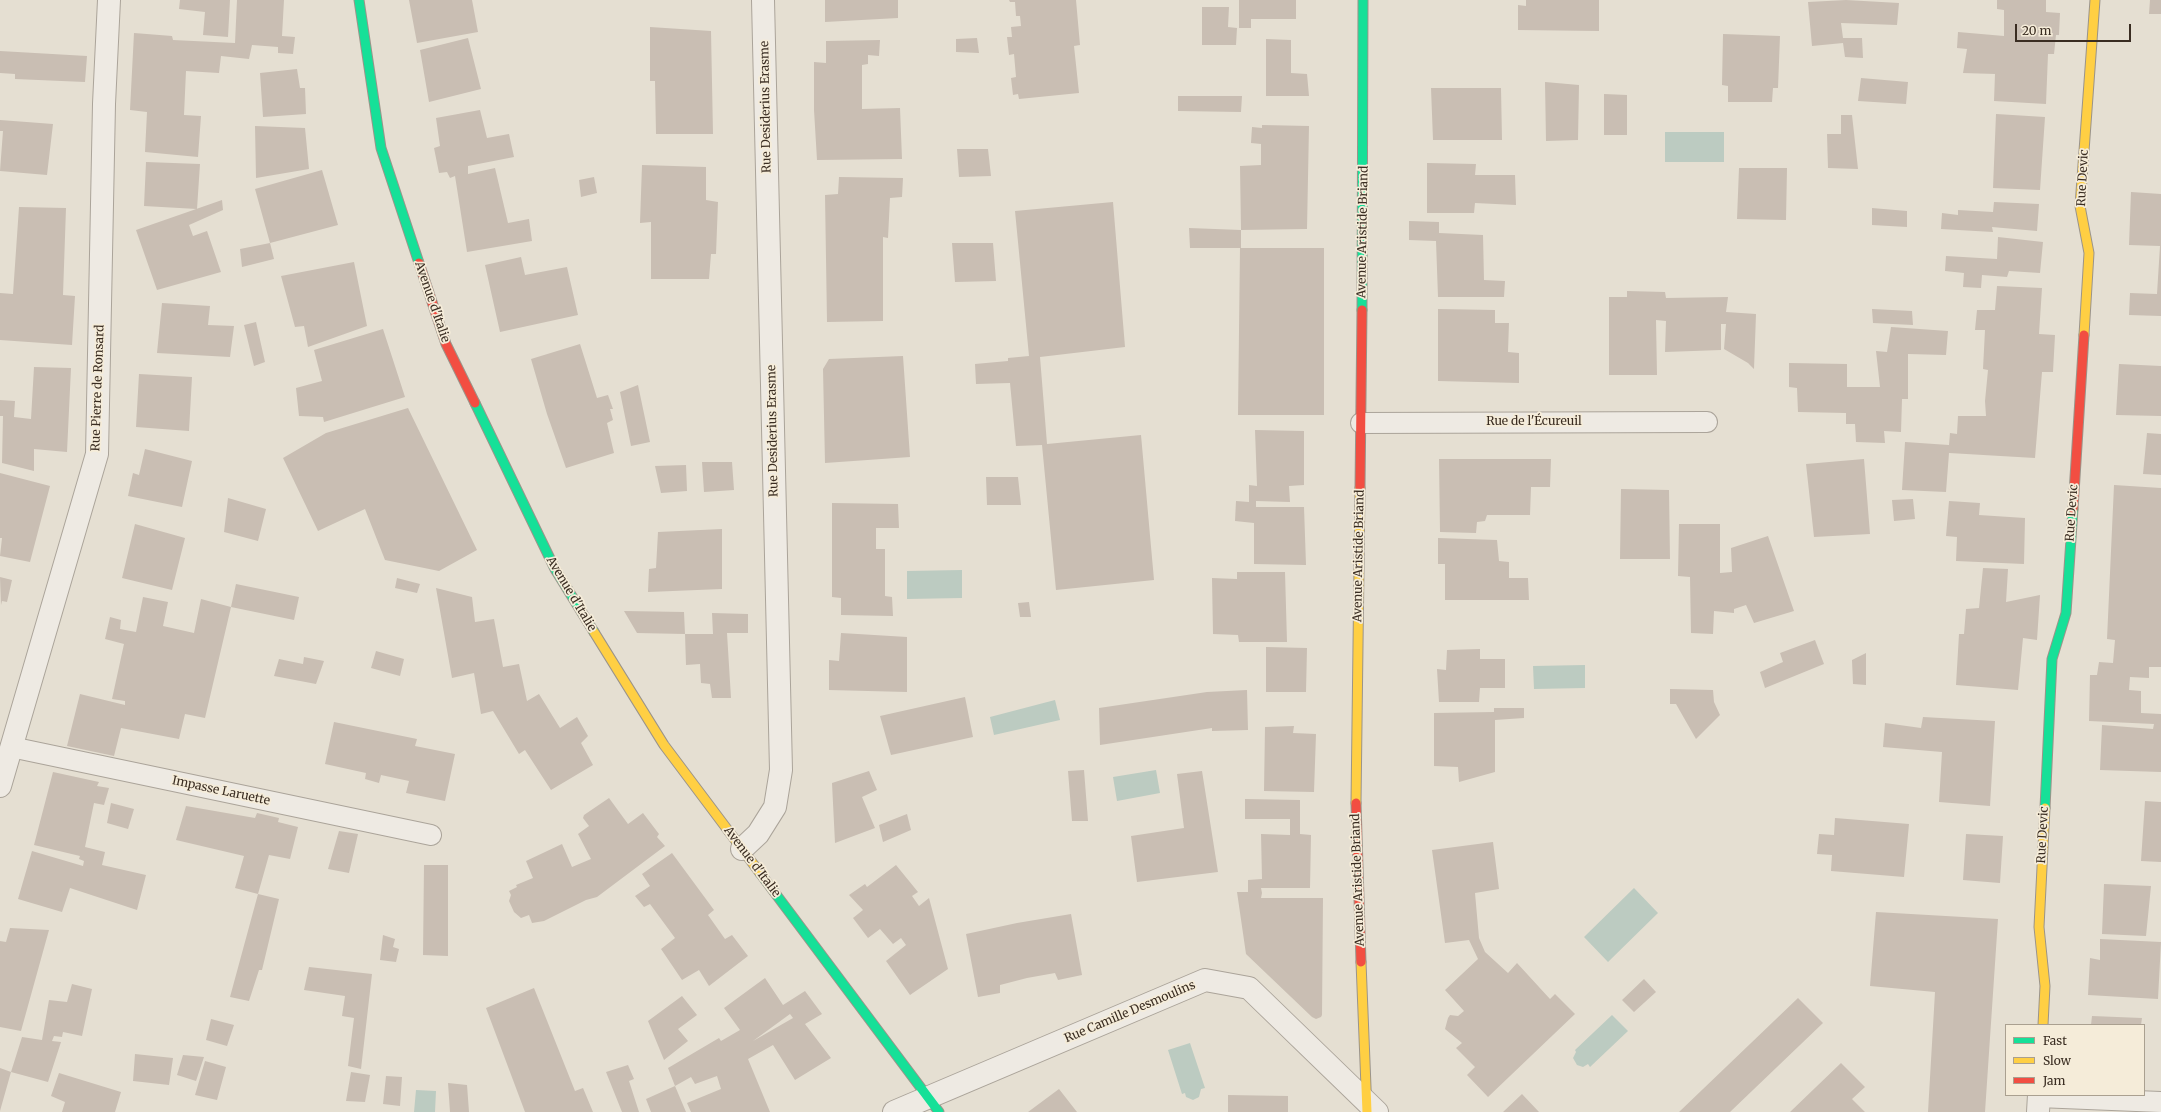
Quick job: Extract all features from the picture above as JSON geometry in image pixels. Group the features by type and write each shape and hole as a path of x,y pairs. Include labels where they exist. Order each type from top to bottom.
{"street":[{"name":"Rue Pierre de Ronsard","path":"0,786 96,454 104,104 109,0"},
{"name":"Avenue d'Italie","path":"359,0 381,148 446,344 555,569 664,745 933,1105"},
{"name":"Rue Desiderius Erasme","path":"742,849 758,834 775,807 782,770 763,0"},
{"name":"Avenue Aristide Briand","path":"1363,0 1361,423 1356,828 1370,1108"},
{"name":"Rue Devic","path":"2043,1024 2045,986 2039,927 2052,659 2066,613 2089,253 2080,206 2095,0"},
{"name":"Rue Camille Desmoulins","path":"894,1112 933,1105 1206,980 1249,988 1370,1108"}],"lane":[{"name":"Rue de l'Écureuil","path":"1361,423 1707,422"},
{"name":"Impasse Laruette","path":"11,747 431,835"},
{"path":"2038,1101 2161,1102"}],"shaded area":[{"path":"1665,132 1724,132 1724,162 1665,162"},
{"path":"962,570 962,598 907,599 907,571"},
{"path":"1585,665 1585,688 1534,689 1533,666"},
{"path":"1055,700 1060,720 994,735 990,717"},
{"path":"1156,770 1160,793 1117,801 1113,777"},
{"path":"1634,888 1658,913 1608,962 1584,937"},
{"path":"1612,1015 1628,1031 1590,1067 1588,1064 1583,1067 1577,1065 1573,1058 1576,1052 1575,1050"},
{"path":"1190,1043 1205,1088 1201,1089 1199,1097 1193,1100 1186,1097 1185,1093 1182,1094 1168,1050"},
{"path":"416,1090 436,1091 435,1112 414,1112"}],"building":[{"path":"180,0 230,0 228,37 203,35 205,12 179,9"},
{"path":"237,0 284,0 282,36 295,37 293,54 278,53 278,47 252,45 249,59 221,56 219,73 186,71 184,115 201,116 198,157 145,152 147,112 130,110 134,33 172,36 173,40 235,43"},
{"path":"409,0 472,0 478,32 417,43"},
{"path":"825,0 898,0 898,18 825,22"},
{"path":"1009,0 1076,0 1080,45 1074,46 1079,93 1019,99 1018,94 1013,95 1011,78 1016,77 1014,54 1009,55 1007,37 1012,37 1011,27 1021,26 1020,16 1016,16 1015,2 1010,2"},
{"path":"1239,0 1296,0 1296,19 1251,19 1251,28 1239,28"},
{"path":"1526,0 1599,0 1599,31 1518,30 1518,5 1526,6"},
{"path":"1846,0 1899,3 1897,25 1841,23 1843,38 1862,38 1863,58 1845,57 1843,43 1812,46 1808,2"},
{"path":"1997,0 2046,0 2046,12 2060,13 2059,35 2056,35 2054,54 2048,54 2046,104 1994,101 1995,74 1963,73 1967,49 1957,48 1958,32 2004,36 2004,10 1997,9"},
{"path":"2150,0 2161,0 2161,14 2149,14"},
{"path":"1202,7 1229,7 1228,27 1237,28 1236,45 1202,45"},
{"path":"650,27 711,31 713,134 656,134 655,81 650,81"},
{"path":"1723,34 1780,36 1778,88 1773,88 1772,102 1728,102 1728,86 1722,85"},
{"path":"468,38 481,89 429,102 420,50"},
{"path":"977,38 979,53 956,52 956,39"},
{"path":"1266,39 1291,40 1291,73 1307,74 1309,96 1266,96"},
{"path":"880,40 879,56 868,55 868,64 862,65 862,109 900,108 902,159 817,160 814,110 814,62 826,63 826,41"},
{"path":"0,51 87,56 85,82 15,79 15,74 0,73"},
{"path":"297,69 300,88 305,88 306,114 263,117 260,73"},
{"path":"1861,78 1908,82 1906,104 1858,101"},
{"path":"1545,82 1579,85 1578,140 1546,141"},
{"path":"1431,88 1501,88 1502,140 1433,140"},
{"path":"1604,94 1627,95 1627,135 1604,135"},
{"path":"1178,96 1242,96 1241,112 1178,111"},
{"path":"480,110 487,138 509,134 514,157 468,166 468,174 495,168 508,223 529,219 532,241 467,252 455,176 450,178 447,172 439,173 434,148 440,146 436,118"},
{"path":"1996,114 2045,117 2040,190 1993,188"},
{"path":"1841,115 1852,115 1858,169 1828,168 1827,134 1841,134"},
{"path":"0,120 53,124 47,175 0,171 3,131 0,131"},
{"path":"1262,125 1309,126 1307,229 1241,230 1240,166 1261,165 1261,144 1251,143 1252,127 1262,128"},
{"path":"255,126 305,128 309,169 256,178"},
{"path":"957,149 988,149 991,176 959,177"},
{"path":"146,162 200,164 197,209 144,206"},
{"path":"1427,163 1476,164 1475,175 1515,175 1516,205 1475,203 1474,213 1427,213"},
{"path":"642,165 706,167 706,200 718,202 716,254 711,254 709,279 651,279 651,222 640,223"},
{"path":"1739,168 1787,168 1786,220 1737,219"},
{"path":"322,170 338,225 270,243 255,189"},
{"path":"594,177 597,193 581,197 579,180"},
{"path":"839,177 903,178 902,197 890,198 888,238 883,237 883,321 827,322 825,195 838,194"},
{"path":"2131,192 2161,194 2161,316 2129,315 2130,293 2157,294 2160,246 2129,245"},
{"path":"222,200 223,210 189,225 193,236 207,231 221,272 157,290 136,230"},
{"path":"1113,202 1125,347 1040,357 1047,444 1141,435 1154,580 1056,590 1042,445 1016,446 1010,383 976,384 975,364 1008,361 1008,358 1029,356 1015,211"},
{"path":"1994,202 2039,204 2037,231 1992,227 1993,232 1941,229 1942,213 1958,215 1958,210 1993,212"},
{"path":"19,207 66,208 63,295 75,296 72,345 0,340 0,293 13,294"},
{"path":"1872,208 1907,211 1907,227 1872,225"},
{"path":"1409,221 1439,222 1439,233 1483,235 1484,280 1505,281 1504,297 1438,297 1436,241 1409,240"},
{"path":"1189,228 1241,230 1241,248 1324,248 1324,415 1238,415 1240,248 1190,248"},
{"path":"1998,237 2043,242 2040,273 2009,271 2007,277 1982,275 1981,288 1963,287 1964,273 1945,271 1946,256 1997,259"},
{"path":"270,243 274,259 242,267 240,249"},
{"path":"952,243 993,243 996,281 955,282"},
{"path":"521,257 525,275 567,267 578,315 500,332 485,265"},
{"path":"354,262 367,326 308,347 304,326 295,327 281,276"},
{"path":"1997,286 2042,288 2039,334 2055,335 2053,372 2042,372 2035,458 1949,453 1946,492 1902,490 1905,442 1949,445 1950,433 1957,434 1958,416 1986,416 1985,401 1988,370 1983,369 1985,330 1975,330 1977,310 1995,310"},
{"path":"1627,291 1665,292 1666,298 1728,297 1726,312 1756,314 1754,369 1748,363 1724,349 1726,324 1721,324 1721,350 1665,352 1666,321 1656,320 1657,375 1609,375 1609,297 1627,297"},
{"path":"162,303 210,306 208,325 234,326 230,357 157,353"},
{"path":"1438,309 1495,310 1495,323 1509,323 1508,352 1519,353 1519,383 1438,381"},
{"path":"1872,309 1912,311 1913,325 1873,323"},
{"path":"256,322 265,362 254,366 244,325"},
{"path":"1891,327 1948,331 1946,355 1908,354 1908,399 1902,399 1901,432 1884,431 1885,443 1856,442 1855,424 1846,424 1846,413 1798,412 1797,388 1789,387 1789,363 1847,364 1847,387 1880,387 1876,351 1887,352"},
{"path":"383,329 405,397 324,422 323,417 299,416 296,388 322,381 314,350"},
{"path":"580,344 597,398 608,395 613,409 610,409 613,420 607,423 614,453 566,468 547,414 531,359"},
{"path":"903,356 910,457 825,463 823,369 829,359"},
{"path":"2119,364 2161,366 2161,416 2116,415"},
{"path":"34,367 71,368 67,452 34,449 34,471 2,463 3,416 0,416 0,400 15,401 14,417 31,419"},
{"path":"139,374 192,377 189,431 136,427"},
{"path":"638,385 650,442 631,446 620,392"},
{"path":"408,408 477,550 439,571 385,560 365,509 318,531 283,458 326,433"},
{"path":"1255,430 1304,431 1304,485 1289,486 1290,502 1256,501 1256,507 1304,507 1306,565 1254,564 1254,523 1235,521 1236,501 1249,502 1249,485 1257,486"},
{"path":"2147,433 2161,434 2161,475 2143,474"},
{"path":"145,449 192,461 182,507 128,496 133,473 139,475"},
{"path":"1439,459 1551,459 1550,487 1531,487 1530,515 1487,515 1485,521 1477,522 1476,533 1440,532"},
{"path":"1864,459 1870,534 1814,537 1806,464"},
{"path":"702,462 732,462 734,490 704,492"},
{"path":"686,465 687,491 661,493 655,466"},
{"path":"0,473 50,486 30,562 0,556 2,538 0,538"},
{"path":"986,477 1018,477 1021,505 987,505"},
{"path":"2114,485 2161,488 2161,667 2149,667 2149,678 2130,677 2129,690 2141,691 2141,713 2161,714 2161,772 2100,770 2102,725 2153,729 2154,724 2089,721 2090,675 2097,675 2099,662 2113,663 2115,640 2107,639"},
{"path":"1621,489 1669,490 1670,559 1620,559"},
{"path":"228,498 266,509 258,541 224,532"},
{"path":"1913,499 1915,519 1894,521 1892,500"},
{"path":"1949,501 1980,503 1979,515 2025,518 2024,564 1956,561 1957,537 1946,536"},
{"path":"832,503 898,504 899,528 876,528 876,549 885,549 885,596 892,597 893,616 841,615 841,598 832,597"},
{"path":"135,524 185,538 172,590 122,578"},
{"path":"1679,524 1720,524 1720,573 1732,572 1731,548 1768,536 1794,611 1754,623 1746,605 1734,609 1734,613 1714,611 1713,634 1691,633 1690,577 1678,576"},
{"path":"722,529 722,589 648,592 649,569 656,568 658,532"},
{"path":"1438,538 1497,540 1499,561 1509,562 1509,578 1528,578 1529,600 1445,600 1445,564 1438,564"},
{"path":"1983,568 2008,569 2006,602 2040,595 2037,640 2023,638 2018,690 1956,685 1959,634 1964,634 1966,609 1979,608"},
{"path":"1237,572 1285,572 1287,642 1239,642 1238,635 1213,634 1212,578 1237,579"},
{"path":"0,577 12,580 7,602 2,601 1,605"},
{"path":"397,578 420,584 417,593 395,588"},
{"path":"236,584 299,597 294,620 231,607"},
{"path":"436,588 472,597 475,622 494,619 503,667 519,664 527,701 539,694 560,728 577,717 588,736 581,743 593,765 551,790 525,750 519,754 493,711 481,714 474,673 452,678"},
{"path":"143,597 168,602 163,626 194,633 201,599 231,607 205,718 185,714 179,739 121,728 114,756 67,746 80,694 125,705 125,701 112,699 124,644 105,639 110,617 121,620 120,629 136,632"},
{"path":"1029,602 1031,617 1020,617 1018,603"},
{"path":"624,611 684,612 685,634 637,633"},
{"path":"712,613 748,614 748,633 727,633 731,698 712,698 710,684 701,683 700,664 686,665 685,634 713,634"},
{"path":"841,633 907,637 907,692 829,690 829,660 839,661"},
{"path":"1815,640 1824,664 1765,688 1760,672 1783,662 1780,653"},
{"path":"1266,647 1307,648 1306,692 1266,692"},
{"path":"1480,649 1480,659 1505,659 1505,688 1480,688 1479,702 1439,702 1437,669 1446,670 1447,650"},
{"path":"376,651 404,659 400,676 371,668"},
{"path":"1866,653 1866,685 1853,684 1852,660"},
{"path":"304,657 324,661 316,684 274,676 279,659 303,664"},
{"path":"1670,689 1713,690 1714,702 1720,715 1696,739 1676,704 1670,704"},
{"path":"1247,690 1248,730 1212,731 1212,728 1100,745 1099,708 1207,692"},
{"path":"965,697 973,737 891,755 880,716"},
{"path":"1494,708 1524,708 1524,718 1495,720 1495,772 1459,782 1458,767 1434,766 1434,713 1494,712"},
{"path":"1923,717 1995,721 1990,806 1939,802 1942,752 1883,747 1885,723 1921,728"},
{"path":"334,722 417,739 415,746 455,754 445,801 406,793 409,781 381,775 379,783 365,779 366,773 325,764"},
{"path":"1294,726 1293,733 1316,734 1314,792 1264,791 1265,727"},
{"path":"1084,770 1088,821 1072,821 1068,771"},
{"path":"869,771 877,790 862,797 875,828 835,843 832,783"},
{"path":"1202,771 1218,872 1137,882 1131,836 1184,828 1177,774"},
{"path":"53,772 99,782 97,786 109,788 104,805 94,803 85,847 105,852 102,865 146,875 137,910 70,888 62,912 18,899 32,851 83,866 84,861 79,859 80,856 34,845"},
{"path":"609,798 628,824 643,813 659,834 657,837 665,846 597,897 586,900 544,921 532,923 529,915 521,918 514,912 509,901 511,895 509,891 517,887 516,885 533,878 526,861 562,844 572,867 591,859 578,834 589,826 583,818 584,815"},
{"path":"1245,799 1300,800 1300,834 1311,835 1310,888 1261,888 1261,898 1323,898 1322,1015 1316,1019 1312,1017 1246,954 1237,892 1248,892 1248,880 1262,879 1261,834 1290,835 1290,819 1245,819"},
{"path":"2145,801 2161,802 2161,862 2141,861"},
{"path":"111,803 134,809 128,829 107,823"},
{"path":"186,806 255,818 257,813 279,818 278,822 298,827 290,859 269,855 258,894 235,888 244,856 176,840"},
{"path":"907,814 911,830 883,842 879,825"},
{"path":"1835,818 1909,824 1904,877 1831,871 1832,855 1817,854 1819,834 1834,835"},
{"path":"339,831 358,834 349,873 328,869"},
{"path":"1966,834 2003,836 2000,883 1963,880"},
{"path":"1493,842 1499,889 1475,893 1479,938 1485,952 1508,973 1517,963 1550,999 1555,994 1575,1014 1488,1097 1467,1075 1475,1067 1456,1048 1462,1043 1445,1029 1450,1015 1458,1016 1464,1011 1445,990 1478,959 1469,940 1445,943 1432,850"},
{"path":"672,853 714,910 708,915 725,939 732,935 748,956 709,986 699,970 682,980 661,949 675,938 650,904 644,907 635,896 650,886 642,874"},
{"path":"424,865 448,865 448,956 423,955"},
{"path":"896,865 918,892 912,896 919,906 929,898 948,969 910,995 886,961 906,945 901,938 893,944 880,929 868,938 853,918 863,910 849,895 865,884 867,887"},
{"path":"2104,884 2151,886 2146,936 2102,934"},
{"path":"258,894 279,899 262,970 259,970 249,1001 230,997"},
{"path":"1876,912 1998,919 1985,1112 1928,1112 1935,992 1870,986"},
{"path":"1071,914 1082,975 1058,980 1055,973 1027,978 1000,985 1000,993 978,997 966,934 1017,923"},
{"path":"10,928 49,930 21,1031 0,1027 0,941 6,942"},
{"path":"383,935 395,939 393,947 399,949 396,962 380,960"},
{"path":"2100,939 2161,942 2158,999 2088,995 2090,958 2100,960"},
{"path":"309,967 372,974 361,1069 348,1066 354,1018 342,1016 345,996 304,990"},
{"path":"765,978 783,1005 805,991 822,1014 805,1024 831,1058 795,1080 773,1045 748,1059 770,1112 691,1112 687,1103 721,1089 717,1076 695,1084 691,1077 675,1086 668,1068 719,1038 721,1041 740,1030 724,1008","holes":["790,1014 793,1018 753,1041"]},
{"path":"1644,979 1656,992 1634,1012 1622,1000"},
{"path":"72,984 92,989 82,1036 63,1032 62,1037 54,1036 52,1041 61,1042 48,1082 11,1072 22,1037 42,1040 49,1000 67,1002"},
{"path":"534,988 575,1091 583,1088 593,1112 525,1112 486,1008"},
{"path":"682,996 697,1015 678,1029 688,1041 664,1060 648,1021"},
{"path":"1798,998 1823,1023 1730,1112 1679,1112"},
{"path":"2092,1016 2142,1018 2141,1024 2091,1024"},
{"path":"211,1019 234,1025 227,1046 206,1040"},
{"path":"135,1054 173,1058 169,1085 133,1081"},
{"path":"183,1055 204,1057 196,1081 177,1075"},
{"path":"205,1061 226,1067 217,1100 195,1095"},
{"path":"1841,1063 1865,1087 1852,1099 1865,1112 1790,1112"},
{"path":"628,1065 634,1079 629,1081 639,1112 622,1112 606,1072"},
{"path":"0,1068 11,1072 0,1111"},
{"path":"351,1072 370,1075 365,1102 346,1101"},
{"path":"59,1073 121,1092 115,1112 62,1112 65,1102 51,1096"},
{"path":"386,1076 402,1077 400,1106 383,1104"},
{"path":"448,1083 467,1085 469,1112 450,1112"},
{"path":"675,1086 686,1112 651,1112 646,1099"},
{"path":"1059,1089 1077,1112 1028,1112"},
{"path":"1522,1094 1539,1112 1503,1112"},
{"path":"1228,1095 1288,1096 1288,1112 1228,1112"}],"traffic: fast":[{"path":"359,0 381,148 419,263"},
{"path":"1362,310 1363,0"},
{"path":"475,403 555,569 594,632"},
{"path":"2045,808 2052,659 2066,613 2073,509"},
{"path":"760,873 939,1112"}],"traffic: slow":[{"path":"2084,335 2089,253 2080,206 2095,0"},
{"path":"1356,803 1360,488"},
{"path":"594,632 664,745 760,873"},
{"path":"2043,1024 2045,986 2039,927 2045,808"},
{"path":"1361,962 1367,1112"}],"traffic: jam":[{"path":"419,263 446,344 475,403"},
{"path":"1360,488 1362,310"},
{"path":"2073,509 2084,335"},
{"path":"1356,803 1361,962"}]}
